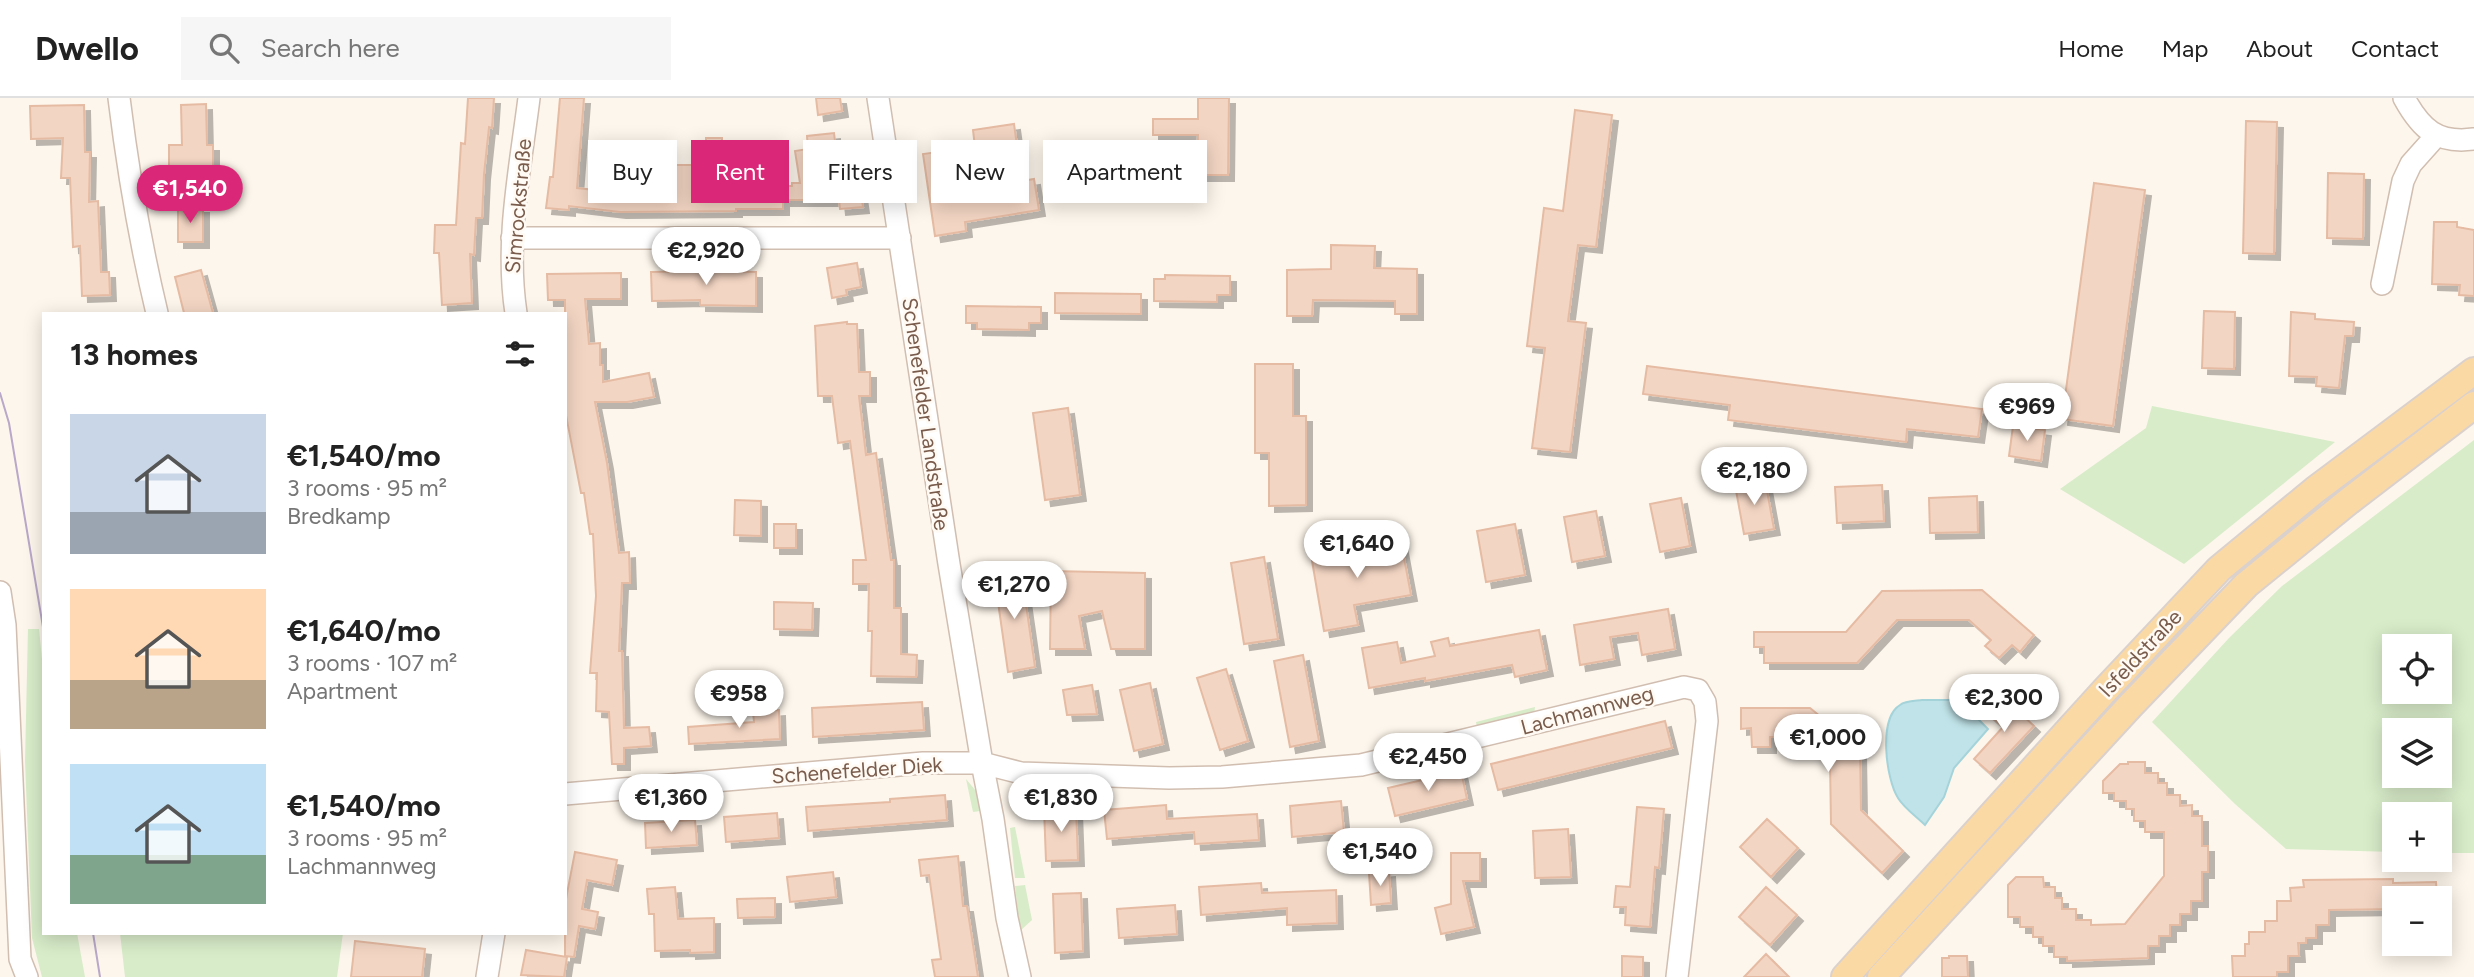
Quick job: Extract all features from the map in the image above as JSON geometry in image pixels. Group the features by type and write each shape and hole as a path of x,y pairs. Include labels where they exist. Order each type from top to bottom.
{"main road":[{"name":"Isfeldstraße","path":"1845,977 2219,569 2315,490 2474,371"},
{"name":"Isfeldstraße","path":"1881,977 2130,706 2246,585 2349,501 2474,405"}],"street":[{"path":"119,98 144,260 157,312"},
{"name":"Simrockstraße","path":"516,312 511,281 512,238 529,98"},
{"name":"Schenefelder Landstraße","path":"878,98 941,514 998,848 1007,918 1020,977"},
{"path":"2404,98 2413,113 2436,136 2450,140 2474,139"},
{"path":"2382,284 2403,181 2411,163 2436,136"},
{"path":"512,238 900,238"},
{"path":"0,592 5,625 5,756 16,966"},
{"name":"Lachmannweg","path":"982,763 1021,773 1169,778 1222,777 1361,765 1668,689 1684,687 1698,690 1705,702 1707,721 1677,977"},
{"name":"Schenefelder Diek","path":"567,794 923,763 982,763"},
{"path":"487,977 494,935"}],"green space":[{"path":"2152,406 2335,442 2184,564 2060,489 2146,428"},
{"path":"2474,440 2474,853 2452,853 2452,802 2382,802 2382,852 2286,849 2235,804 2152,722 2229,638 2282,586"},
{"path":"28,629 39,629 42,659 42,935 77,935 85,977 42,977 32,938 25,761"},
{"path":"1535,707 1534,715 1477,727 1476,722"},
{"path":"966,779 976,791 980,811 973,812"},
{"path":"1015,827 1025,878 1015,878 1010,828"},
{"path":"1025,885 1032,920 1020,931 1015,886"},
{"path":"120,935 343,935 337,977 125,977"}],"water":[{"path":"1922,700 1988,700 1975,716 1988,729 1954,768 1944,797 1925,825 1898,798 1890,777 1886,749 1893,712 1902,704"}],"building":[{"path":"468,98 494,98 484,174 482,218 476,218 474,255 470,254 472,303 442,305 439,253 434,253 435,225 456,225 461,143 465,144"},
{"path":"560,98 584,98 577,188 588,189 588,203 677,203 677,165 691,165 691,203 783,203 783,209 620,212 569,206 569,210 546,208 550,177 553,177"},
{"path":"816,98 840,98 842,111 818,115"},
{"path":"1198,98 1229,98 1228,175 1207,175 1207,140 1198,140 1198,135 1153,135 1153,119 1198,119"},
{"path":"206,104 207,145 213,145 213,175 169,175 169,145 182,145 181,105"},
{"path":"84,105 85,152 90,152 89,202 98,201 101,272 109,272 110,295 82,296 80,246 73,247 70,178 61,178 63,138 31,139 30,106"},
{"path":"1575,110 1612,115 1596,247 1578,245 1568,321 1586,323 1570,452 1532,448 1545,348 1527,346 1544,208 1563,211"},
{"path":"2246,121 2277,122 2274,254 2243,253"},
{"path":"1014,124 1016,140 974,140 973,130"},
{"path":"834,133 835,140 807,140 807,136"},
{"path":"706,138 722,140 706,140"},
{"path":"803,150 803,200 789,200 789,186 792,186 792,183 800,183 795,151"},
{"path":"931,153 931,203 1029,203 1029,180 1034,179 1039,210 965,222 966,231 935,236 923,154"},
{"path":"2328,173 2364,174 2363,239 2327,238"},
{"path":"2094,183 2145,190 2113,426 2062,419"},
{"path":"839,203 862,203 863,207 840,209"},
{"path":"178,207 203,207 203,242 178,242"},
{"path":"2434,222 2457,222 2457,227 2474,230 2474,296 2459,295 2460,285 2432,284"},
{"path":"1331,245 1375,246 1374,268 1417,269 1417,314 1395,314 1395,301 1313,300 1312,316 1287,316 1287,270 1331,269"},
{"path":"857,263 861,287 846,290 847,295 832,298 827,268"},
{"path":"201,270 213,312 184,312 175,277"},
{"path":"651,272 756,272 756,306 700,305 700,300 652,301"},
{"path":"621,273 621,299 585,299 589,344 600,343 603,382 649,373 654,397 627,402 595,402 607,463 619,553 629,552 630,583 622,583 619,651 622,651 624,728 649,727 651,746 624,748 624,764 612,764 609,712 596,711 597,673 590,673 596,596 593,534 590,534 584,493 581,493 567,420 565,300 548,300 547,274"},
{"path":"1165,275 1230,276 1230,295 1217,295 1217,302 1154,301 1154,279 1165,279"},
{"path":"1055,293 1141,294 1141,314 1055,313"},
{"path":"966,306 1041,307 1041,323 1029,323 1029,330 977,329 977,323 966,323"},
{"path":"2204,311 2235,312 2234,369 2202,368"},
{"path":"2291,312 2315,314 2315,319 2354,322 2353,336 2345,336 2339,388 2316,386 2317,377 2289,376"},
{"path":"847,322 857,324 859,372 870,372 870,396 859,396 866,455 876,453 891,560 894,560 894,608 901,608 901,654 917,655 916,677 871,676 869,584 853,584 853,560 866,560 850,441 838,443 832,396 818,396 815,326"},
{"path":"1255,364 1293,364 1293,416 1306,416 1306,505 1269,506 1269,453 1255,453"},
{"path":"1647,366 1982,409 1978,437 1907,429 1906,442 1728,420 1730,405 1643,394"},
{"path":"1068,408 1080,495 1045,500 1033,413"},
{"path":"2013,426 2045,430 2041,461 2009,456"},
{"path":"1765,480 1774,529 1744,534 1735,485"},
{"path":"1882,485 1884,521 1837,523 1835,487"},
{"path":"1977,496 1978,532 1930,533 1929,498"},
{"path":"1681,498 1690,546 1660,552 1650,504"},
{"path":"735,500 761,501 761,536 734,535"},
{"path":"1596,511 1605,556 1572,562 1564,517"},
{"path":"774,524 796,524 796,548 774,548"},
{"path":"1515,524 1525,575 1486,582 1477,531"},
{"path":"1401,542 1411,595 1354,605 1358,625 1324,631 1310,549 1343,544 1345,552"},
{"path":"1264,557 1278,639 1244,644 1231,563"},
{"path":"1021,570 1035,667 1008,672 994,574"},
{"path":"1051,571 1145,573 1145,649 1111,649 1102,611 1079,616 1085,649 1050,649"},
{"path":"1982,590 2034,635 2020,652 2012,645 1999,658 1985,646 1991,640 1969,620 1897,620 1857,663 1764,663 1764,647 1754,647 1754,632 1846,632 1882,591"},
{"path":"774,602 813,603 812,630 774,629"},
{"path":"1668,609 1675,649 1642,655 1638,633 1610,637 1614,659 1580,665 1574,625"},
{"path":"1539,630 1547,670 1515,677 1512,665 1369,688 1362,648 1397,642 1401,663 1435,656 1431,642 1448,638 1450,646"},
{"path":"1303,655 1319,741 1290,747 1274,661"},
{"path":"1226,669 1248,741 1220,750 1197,678"},
{"path":"1150,683 1163,744 1134,751 1120,690"},
{"path":"1092,685 1097,714 1067,715 1063,690"},
{"path":"2002,696 2034,726 1990,773 1974,759 2003,727 1987,713"},
{"path":"922,702 924,730 813,737 812,708"},
{"path":"1741,708 1810,708 1860,749 1861,810 1903,851 1882,873 1831,824 1830,762 1800,737 1770,737 1770,747 1752,747 1751,728 1741,729"},
{"path":"779,710 780,739 689,744 688,727 754,722 753,712"},
{"path":"1665,721 1672,748 1498,790 1491,764"},
{"path":"2145,762 2145,773 2158,773 2158,783 2167,783 2167,795 2180,795 2180,806 2192,805 2192,816 2202,816 2202,846 2208,846 2208,872 2202,872 2202,901 2191,901 2191,914 2180,914 2180,925 2170,925 2170,936 2159,936 2159,946 2148,946 2148,958 2067,961 2067,957 2054,957 2054,946 2043,946 2043,937 2033,937 2033,927 2020,927 2020,917 2008,917 2008,885 2016,877 2043,877 2044,887 2055,887 2055,898 2062,898 2062,909 2076,909 2076,920 2091,920 2091,925 2125,924 2164,876 2164,832 2145,832 2145,821 2134,821 2134,809 2126,809 2126,801 2114,801 2114,793 2103,793 2103,781 2120,764"},
{"path":"1461,771 1467,799 1395,816 1388,788"},
{"path":"945,795 947,820 808,831 806,807 890,802 890,799"},
{"path":"1341,801 1344,832 1292,837 1290,806"},
{"path":"1166,805 1167,819 1257,814 1259,840 1195,844 1194,832 1107,839 1104,810"},
{"path":"1637,807 1664,809 1659,868 1655,867 1650,927 1625,925 1626,907 1614,907 1616,886 1630,887"},
{"path":"1044,808 1076,808 1078,860 1046,861"},
{"path":"777,813 779,838 726,842 724,817"},
{"path":"1767,819 1798,848 1771,877 1740,847"},
{"path":"695,820 697,845 646,848 645,823"},
{"path":"1568,829 1571,877 1535,878 1533,831"},
{"path":"575,852 617,860 612,885 587,880 582,909 598,912 595,929 579,926 574,957 565,956 567,894"},
{"path":"1451,853 1480,853 1480,881 1463,881 1474,927 1441,934 1435,908 1451,904"},
{"path":"958,856 963,906 967,906 978,977 935,977 932,960 941,959 929,875 921,876 919,860"},
{"path":"1389,871 1391,903 1371,905 1369,873"},
{"path":"833,872 836,897 790,902 787,877"},
{"path":"2393,879 2393,883 2436,882 2436,886 2382,886 2382,909 2329,910 2329,925 2316,925 2316,938 2306,938 2306,943 2298,943 2299,956 2288,956 2288,972 2277,972 2277,977 2233,977 2232,956 2245,956 2249,932 2265,932 2265,921 2277,921 2277,901 2291,901 2290,888 2304,887 2303,880"},
{"path":"1261,883 1262,893 1336,890 1337,923 1287,925 1287,908 1201,915 1199,887"},
{"path":"675,887 678,919 714,918 714,952 655,951 654,914 649,914 647,889"},
{"path":"1766,887 1797,915 1770,945 1739,917"},
{"path":"1081,893 1083,951 1055,953 1053,894"},
{"path":"775,898 775,917 738,918 737,899"},
{"path":"1175,905 1177,934 1119,938 1117,909"},
{"path":"355,941 425,949 422,977 351,977"},
{"path":"526,950 567,957 564,977 521,975"},
{"path":"1766,954 1789,977 1744,977"},
{"path":"1622,956 1643,957 1643,977 1622,977"},
{"path":"1967,956 1968,977 1942,977 1942,958"}],"tram line":[{"path":"0,393 9,423 42,621"},
{"path":"93,935 100,977"}]}
